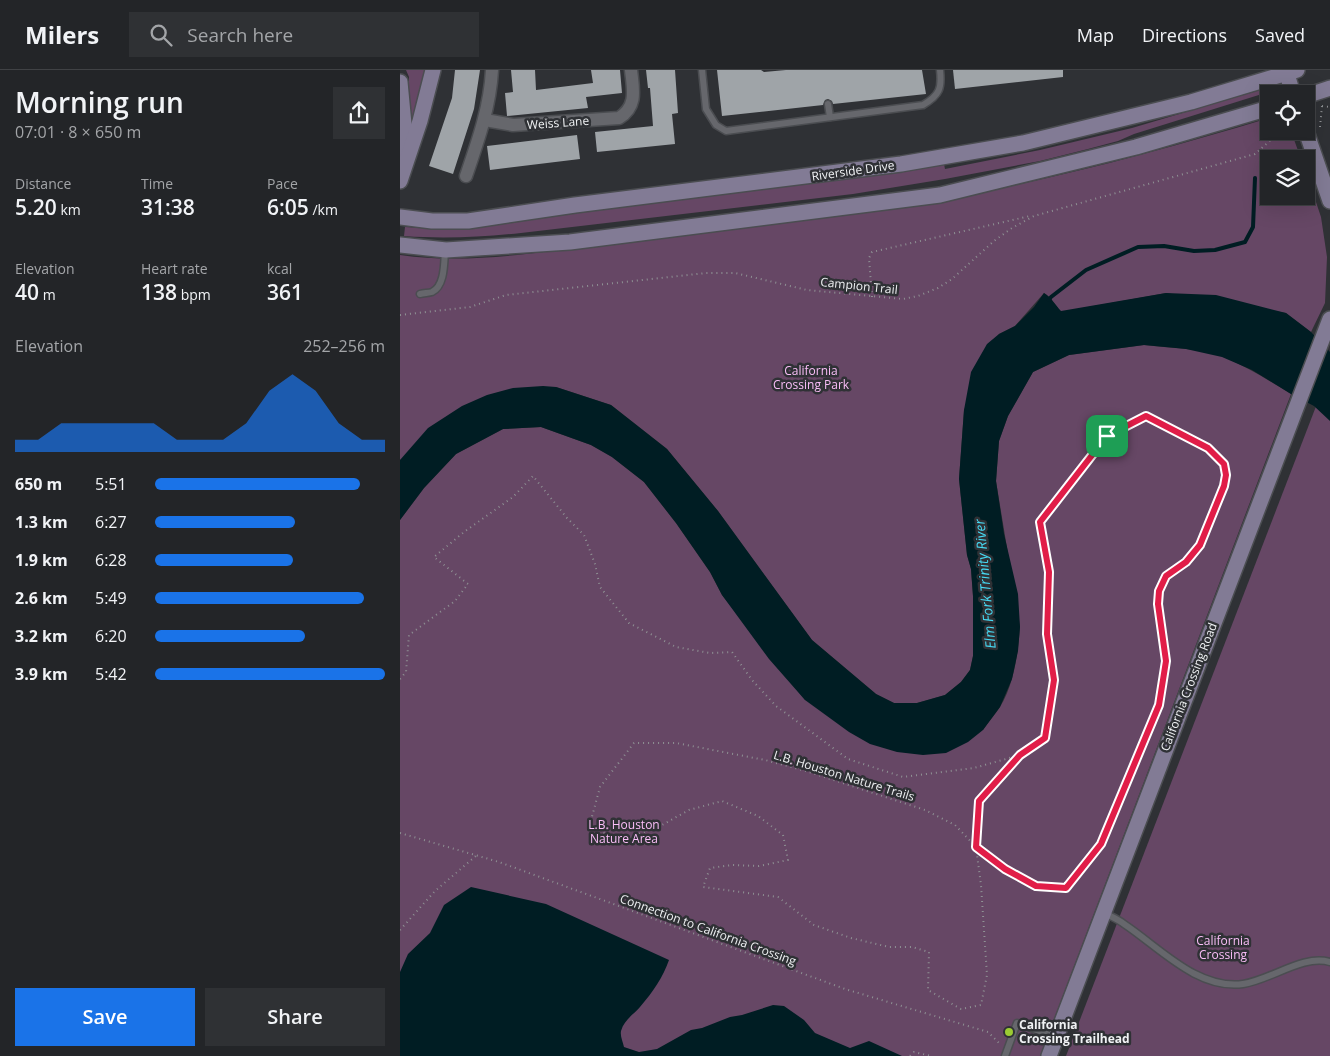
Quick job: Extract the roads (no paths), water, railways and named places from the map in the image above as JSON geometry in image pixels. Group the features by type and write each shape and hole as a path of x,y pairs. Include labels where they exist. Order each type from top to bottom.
{"main road":[{"path":"400,181 423,111 433,70"},
{"path":"1289,71 1291,85"},
{"name":"Riverside Drive","path":"400,217 468,221 575,205 901,164 1023,143 1191,102 1289,71"},
{"path":"400,82 407,160"},
{"path":"1315,93 1330,88"},
{"path":"400,245 446,250 570,242 940,195 1136,148 1260,111"},
{"path":"1313,140 1330,202"},
{"name":"California Crossing Road","path":"1049,1056 1329,321"}],"street":[{"path":"466,176 485,120 490,98 492,70"},
{"name":"Weiss Lane","path":"485,120 513,125 620,118 628,110 634,96 631,70"}],"lane":[{"path":"702,70 706,109 716,125 726,131 923,105 934,99 941,85 940,70"},
{"path":"828,104 830,117"},
{"path":"420,294 432,292 438,288 446,250"},
{"path":"1103,912 1123,923 1198,976 1220,983 1242,984 1261,980 1309,961 1320,959 1330,962"},
{"path":"1005,1053 1017,1023 1056,1037"}],"water":[{"name":"Elm Fork Trinity River","path":"1044,293 1061,311 1166,293 1216,295 1286,313 1311,332 1330,352 1330,421 1314,406 1252,370 1222,357 1186,349 1144,345 1069,355 1033,372 1008,416 999,441 996,481 1004,534 1018,594 1020,627 1018,651 1012,679 1000,707 983,730 968,742 946,753 923,755 897,752 870,744 849,732 805,700 769,659 722,595 710,572 676,523 644,482 612,457 591,445 541,427 503,429 456,454 424,488 400,520 400,460 428,428 462,406 487,395 513,388 556,387 611,405 667,449 718,511 812,640 876,694 894,703 917,703 945,695 961,682 970,670 973,656 971,569 967,555 959,479 964,410 971,372 987,344 999,334 1015,326 1034,307"},
{"path":"471,887 546,904 669,960 653,990 622,1027 621,1035 624,1047 639,1052 657,1049 691,1030 773,1005 784,1006 804,1020 815,1033 850,1048 869,1041 902,1056 400,1056 400,972 408,954 430,933 444,905"}],"waterway":[{"path":"1049,300 1086,270 1138,247 1164,246 1194,251 1215,250 1245,242 1253,227 1255,178"}],"place":[{"name":"California Crossing Trailhead","path":"1009,1032"}],"park label":[{"name":"California Crossing Park","path":"811,378"},
{"name":"L.B. Houston Nature Area","path":"624,832"},
{"name":"California Crossing","path":"1223,948"}]}
